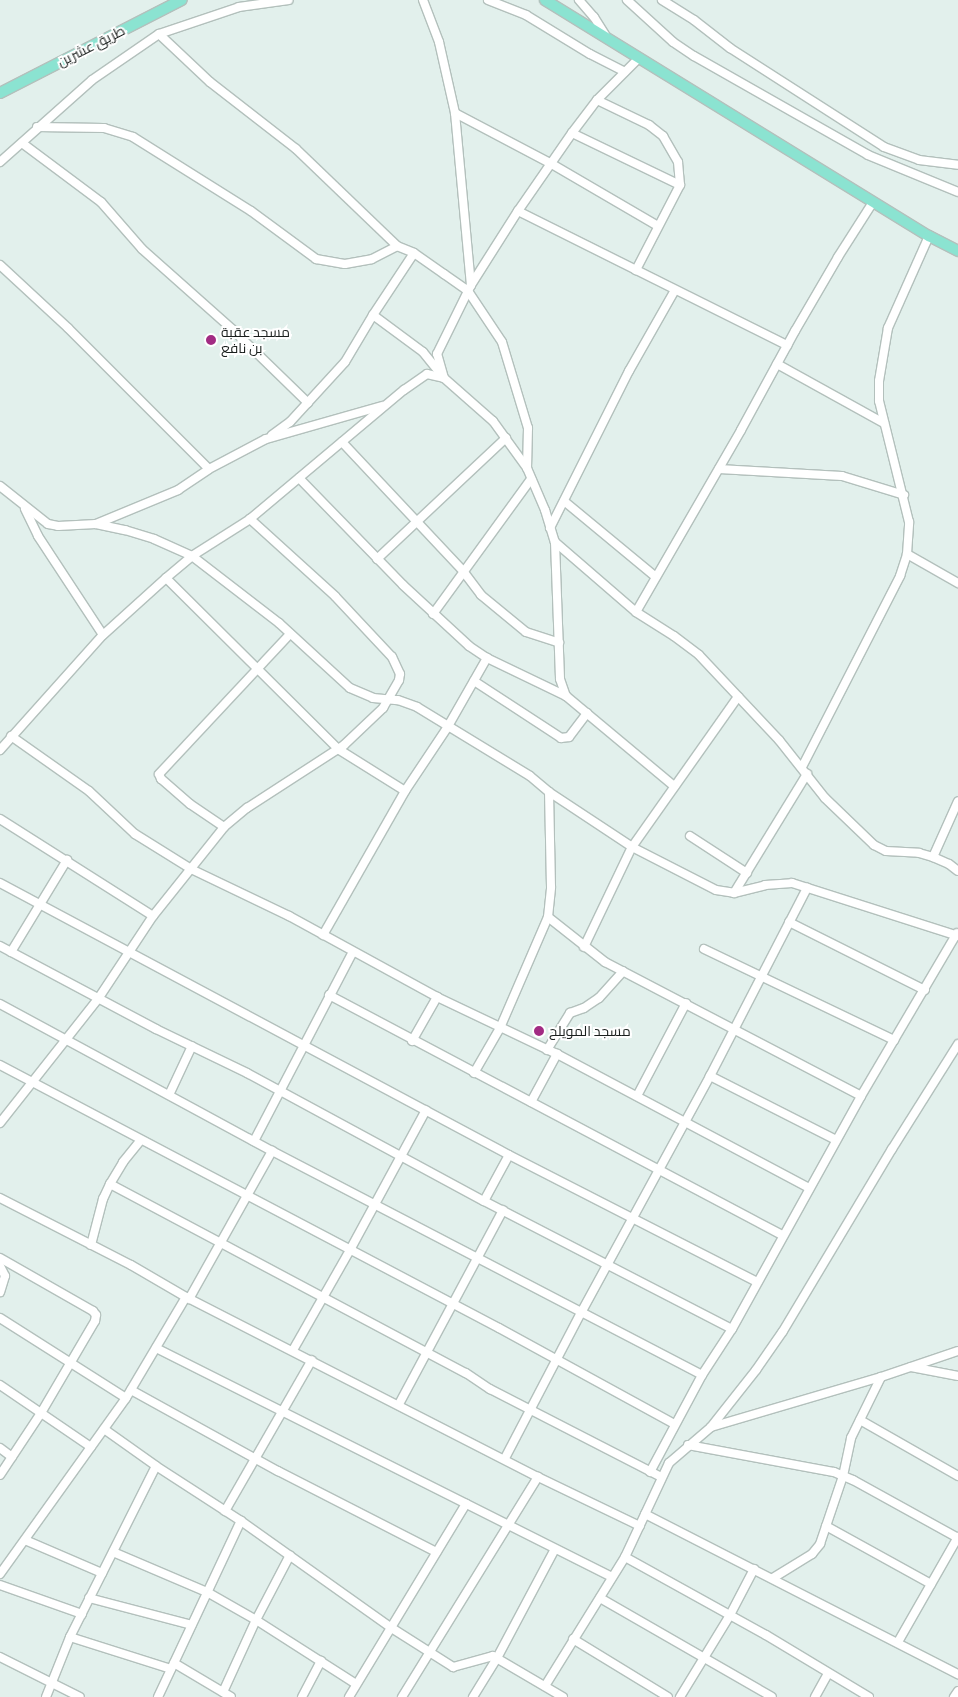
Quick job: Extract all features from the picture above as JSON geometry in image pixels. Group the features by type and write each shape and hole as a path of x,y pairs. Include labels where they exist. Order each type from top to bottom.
{"main road":[{"name":"طريق عشرين","path":"0,93 182,0"},
{"path":"546,0 873,202 958,251"}],"street":[{"path":"0,162 37,127 92,80 159,34 239,7 289,0"},
{"path":"423,0 439,42 455,113 469,288"},
{"path":"488,0 526,15 590,54 625,72"},
{"path":"579,0 594,17 608,38"},
{"path":"627,0 659,30 694,56 850,146 958,192"},
{"path":"662,0 694,20 730,48 884,147 919,160 958,165"},
{"path":"159,34 210,82 296,149 397,246 414,253 469,288 502,342 528,428 526,468"},
{"path":"444,378 437,354 469,288 518,211 572,133 597,100 638,58"},
{"path":"597,100 649,125 664,136 678,162 680,185 636,270"},
{"path":"455,113 550,163 658,226"},
{"path":"37,127 104,128 133,137 251,211 316,259 345,264 372,259 397,246"},
{"path":"572,133 680,185"},
{"path":"22,143 101,202 142,249 232,329 308,403"},
{"path":"878,159 884,147"},
{"path":"636,612 719,469 787,345 838,257 873,202"},
{"path":"518,211 787,345"},
{"path":"802,767 900,576 907,554 908,522 904,495 879,402 879,381 888,328 929,236"},
{"path":"96,524 178,490 209,469 266,438 290,422 345,362 372,314 414,253"},
{"path":"0,265 68,328 209,469"},
{"path":"550,528 629,371 675,290"},
{"path":"372,314 423,352 444,378 493,421 526,468 555,542 560,679 566,696"},
{"path":"777,364 884,423"},
{"path":"0,750 103,635 192,556 250,519 386,405 427,374 444,378"},
{"path":"266,438 386,405"},
{"path":"377,559 506,438"},
{"path":"342,442 464,571 481,595 526,632 559,643"},
{"path":"719,469 842,476 904,495"},
{"path":"299,478 377,559 469,646 487,658 566,696 674,786"},
{"path":"433,614 531,479"},
{"path":"0,486 48,524 58,526 96,524 154,538 192,556 290,634 350,688 373,698 405,702 530,776 549,792 632,848 716,890 734,893 778,883 807,888 957,934 861,1096 782,1235 732,1329 702,1375 674,1424 650,1472"},
{"path":"564,501 656,577"},
{"path":"24,504 38,536 103,635"},
{"path":"0,1123 98,999 153,916 224,826 247,808 338,749 376,716 389,699 400,674 392,657 335,596 250,519"},
{"path":"555,542 636,612 674,636 699,656 802,767 825,798 874,845 886,851 919,853 933,857 949,864 958,871"},
{"path":"907,554 958,583"},
{"path":"166,578 338,749 405,791"},
{"path":"224,826 190,804 160,779 159,774 290,634"},
{"path":"323,935 405,791 447,728 487,658"},
{"path":"474,681 561,738 569,737 587,713"},
{"path":"584,947 632,848 738,696"},
{"path":"11,736 89,791 135,834 191,869 289,916 353,952 500,1028 557,1054 809,1188"},
{"path":"734,893 807,774"},
{"path":"474,1073 500,1028 548,917 551,887 549,792"},
{"path":"933,857 958,802"},
{"path":"0,819 153,916"},
{"path":"690,836 747,873"},
{"path":"11,952 67,860"},
{"path":"0,883 509,1155 757,1282"},
{"path":"504,1458 684,1121 710,1076 807,888"},
{"path":"548,917 584,947 623,970 861,1096"},
{"path":"789,922 925,990"},
{"path":"0,946 484,1201 732,1329"},
{"path":"704,949 894,1040"},
{"path":"254,1141 353,952"},
{"path":"547,1050 570,1014 584,1008 599,998 623,970"},
{"path":"329,995 412,1041 782,1235"},
{"path":"412,1041 437,996"},
{"path":"637,1096 686,1003"},
{"path":"0,1004 272,1152 374,1203 477,1259 582,1311 702,1375"},
{"path":"545,1686 624,1557 640,1526 660,1478 669,1463 711,1427 756,1370 783,1331 892,1149 958,1044"},
{"path":"169,1095 192,1046"},
{"path":"531,1102 557,1054"},
{"path":"0,1064 140,1140 556,1359 674,1424"},
{"path":"710,1076 836,1140"},
{"path":"293,1350 426,1110"},
{"path":"91,1245 103,1199 110,1184 123,1162 140,1140"},
{"path":"0,1574 126,1398 221,1242 272,1152"},
{"path":"484,1201 509,1155"},
{"path":"110,1184 470,1375 490,1389 531,1408 660,1478"},
{"path":"0,1198 187,1298 399,1404 538,1477 640,1526"},
{"path":"399,1404 503,1210"},
{"path":"0,1258 95,1313 95,1322 71,1363 0,1475"},
{"path":"0,1266 6,1276 0,1292"},
{"path":"0,1318 126,1398"},
{"path":"156,1348 612,1577"},
{"path":"711,1427 881,1377 908,1366 958,1351"},
{"path":"225,1511 312,1360"},
{"path":"908,1366 958,1376"},
{"path":"773,1578 812,1554 820,1544 843,1476 849,1445 881,1377"},
{"path":"0,1385 91,1447"},
{"path":"130,1390 255,1459 436,1552"},
{"path":"860,1420 958,1476"},
{"path":"104,1429 156,1466 241,1521 390,1627 456,1668 490,1657 497,1658 564,1697"},
{"path":"688,1445 815,1467 843,1476 958,1537 898,1642"},
{"path":"0,1448 12,1457"},
{"path":"46,1697 70,1637 156,1466"},
{"path":"402,1697 538,1477"},
{"path":"349,1697 466,1504"},
{"path":"645,1514 958,1674"},
{"path":"158,1697 241,1521"},
{"path":"826,1526 930,1584"},
{"path":"25,1540 102,1573"},
{"path":"474,1697 555,1549"},
{"path":"113,1552 207,1592 256,1620 356,1684"},
{"path":"223,1692 256,1620 290,1555"},
{"path":"624,1557 730,1615 869,1697"},
{"path":"680,1697 730,1615 754,1569"},
{"path":"0,1585 82,1614"},
{"path":"89,1598 192,1625"},
{"path":"600,1598 772,1697"},
{"path":"70,1637 173,1666 231,1697"},
{"path":"573,1639 668,1697"},
{"path":"0,1657 80,1697"},
{"path":"302,1697 321,1662"},
{"path":"815,1697 828,1674"},
{"path":"954,1697 958,1691"}],"place":[{"name":"مسجد عقبة بن نافع","path":"211,340"},
{"name":"مسجد المويلح","path":"539,1031"}]}
